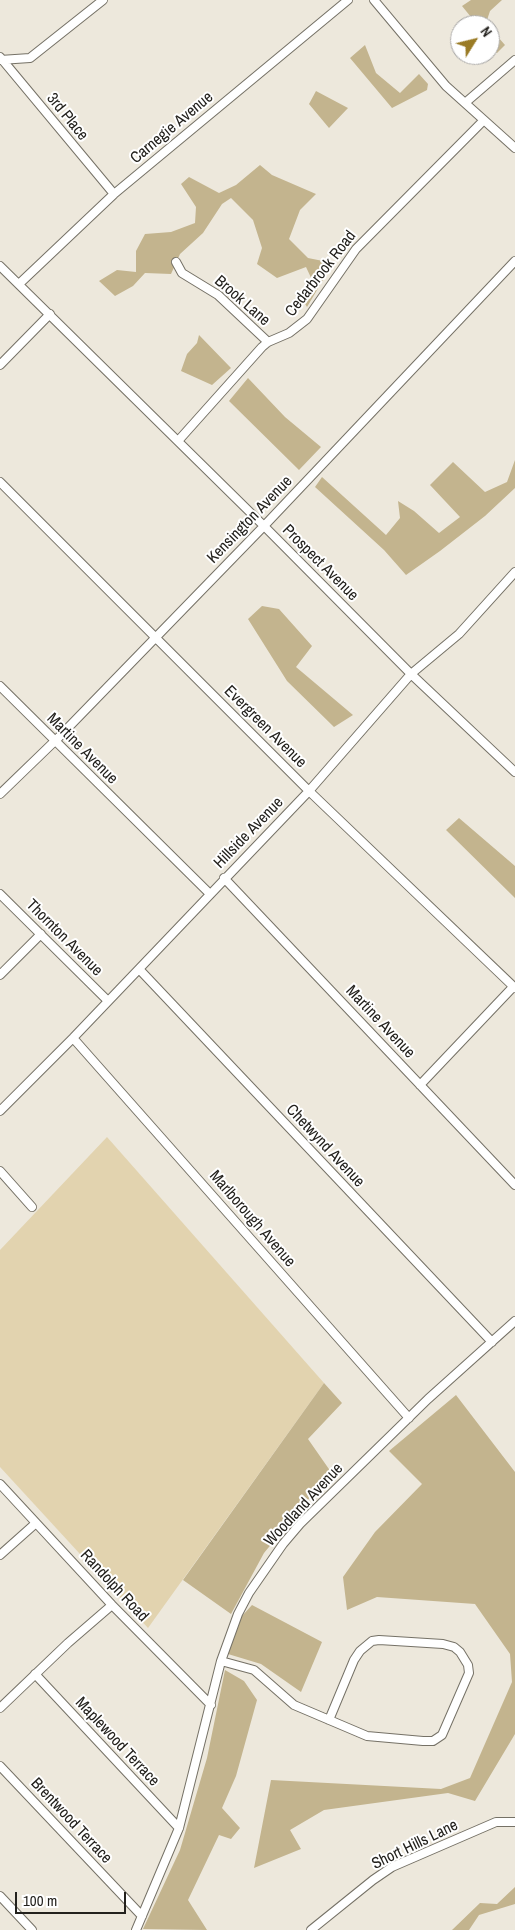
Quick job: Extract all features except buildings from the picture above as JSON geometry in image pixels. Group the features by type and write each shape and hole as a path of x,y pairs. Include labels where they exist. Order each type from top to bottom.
{"street":[{"path":"1,59 30,58 92,3 103,0"},
{"name":"Carnegie Avenue","path":"19,284 114,194 348,0"},
{"path":"374,0 446,86 515,148"},
{"name":"3rd Place","path":"1,59 114,194"},
{"path":"465,103 515,60"},
{"name":"Cedarbrook Road","path":"178,441 268,342 289,333 307,319 356,249 484,120"},
{"name":"Kensington Avenue","path":"0,794 264,526 515,261"},
{"name":"Brook Lane","path":"176,262 182,273 218,295 268,342"},
{"name":"Prospect Avenue","path":"0,266 411,674 515,772"},
{"path":"0,366 50,314"},
{"name":"Evergreen Avenue","path":"0,482 309,791 514,988"},
{"name":"Hillside Avenue","path":"0,1111 73,1038 309,791 411,674 459,634 515,572"},
{"name":"Martine Avenue","path":"0,686 210,894"},
{"name":"Martine Avenue","path":"224,878 515,1185"},
{"name":"Thornton Avenue","path":"0,894 108,1001"},
{"path":"0,975 41,934"},
{"name":"Chetwynd Avenue","path":"138,969 492,1342"},
{"path":"420,1085 514,988"},
{"name":"Marlborough Avenue","path":"73,1038 409,1418"},
{"path":"0,1171 32,1207"},
{"name":"Woodland Avenue","path":"136,1930 179,1828 221,1661 238,1614 254,1585 282,1544 300,1524 409,1418 515,1321"},
{"name":"Randolph Road","path":"0,1484 112,1605 211,1705"},
{"path":"0,1555 36,1523"},
{"path":"0,1708 34,1674 112,1605"},
{"path":"221,1661 254,1670 294,1705 329,1720 367,1736 433,1741 442,1735 470,1673 468,1664 454,1647 443,1644 379,1640 372,1642 360,1651 354,1660 329,1720"},
{"name":"Maplewood Terrace","path":"34,1674 179,1828"},
{"name":"Brentwood Terrace","path":"0,1766 142,1916"},
{"name":"Short Hills Lane","path":"311,1930 372,1880 392,1867 496,1822 515,1822"},
{"path":"0,1896 32,1930"}],"shaded area":[{"path":"471,0 502,0 490,11 489,15 469,15 462,6"},
{"path":"500,39 505,45 500,50"},
{"path":"365,45 376,73 400,93 419,74 428,84 427,90 392,108 350,58"},
{"path":"316,91 348,108 329,128 309,104"},
{"path":"260,165 272,175 316,194 300,210 289,239 308,258 333,263 307,307 301,297 313,282 306,267 277,278 257,264 262,248 253,220 231,198 222,204 203,233 180,254 171,274 145,273 133,286 115,296 99,281 117,270 136,272 136,251 145,234 171,232 195,223 196,207 181,184 189,177 219,193 236,185"},
{"path":"199,335 231,368 212,385 181,371 187,354 197,343"},
{"path":"248,378 285,417 321,447 299,470 229,401"},
{"path":"515,460 515,488 485,516 406,575 384,550 315,487 322,477 386,535 400,518 398,501 414,511 439,533 460,517 430,485 453,462 485,492 507,482"},
{"path":"262,606 279,609 312,646 296,667 353,715 334,727 287,681 248,619"},
{"path":"459,818 515,866 515,898 446,830"},
{"path":"107,1137 324,1383 148,1628 0,1467 0,1250"},
{"path":"324,1383 342,1403 308,1439 331,1472 264,1553 231,1614 183,1580"},
{"path":"456,1395 515,1472 515,1734 475,1801 448,1793 324,1810 290,1830 301,1849 254,1868 271,1780 441,1789 470,1778 512,1682 510,1654 475,1604 377,1597 347,1610 343,1577 375,1532 422,1484 389,1451"},
{"path":"252,1605 322,1642 301,1692 261,1664 228,1654 242,1616"},
{"path":"225,1670 244,1681 257,1700 236,1776 222,1808 240,1828 231,1839 219,1835 188,1900 207,1930 143,1929 180,1850 207,1758"},
{"path":"515,1887 515,1904 479,1915 469,1930 452,1930 480,1903 497,1904"}]}
